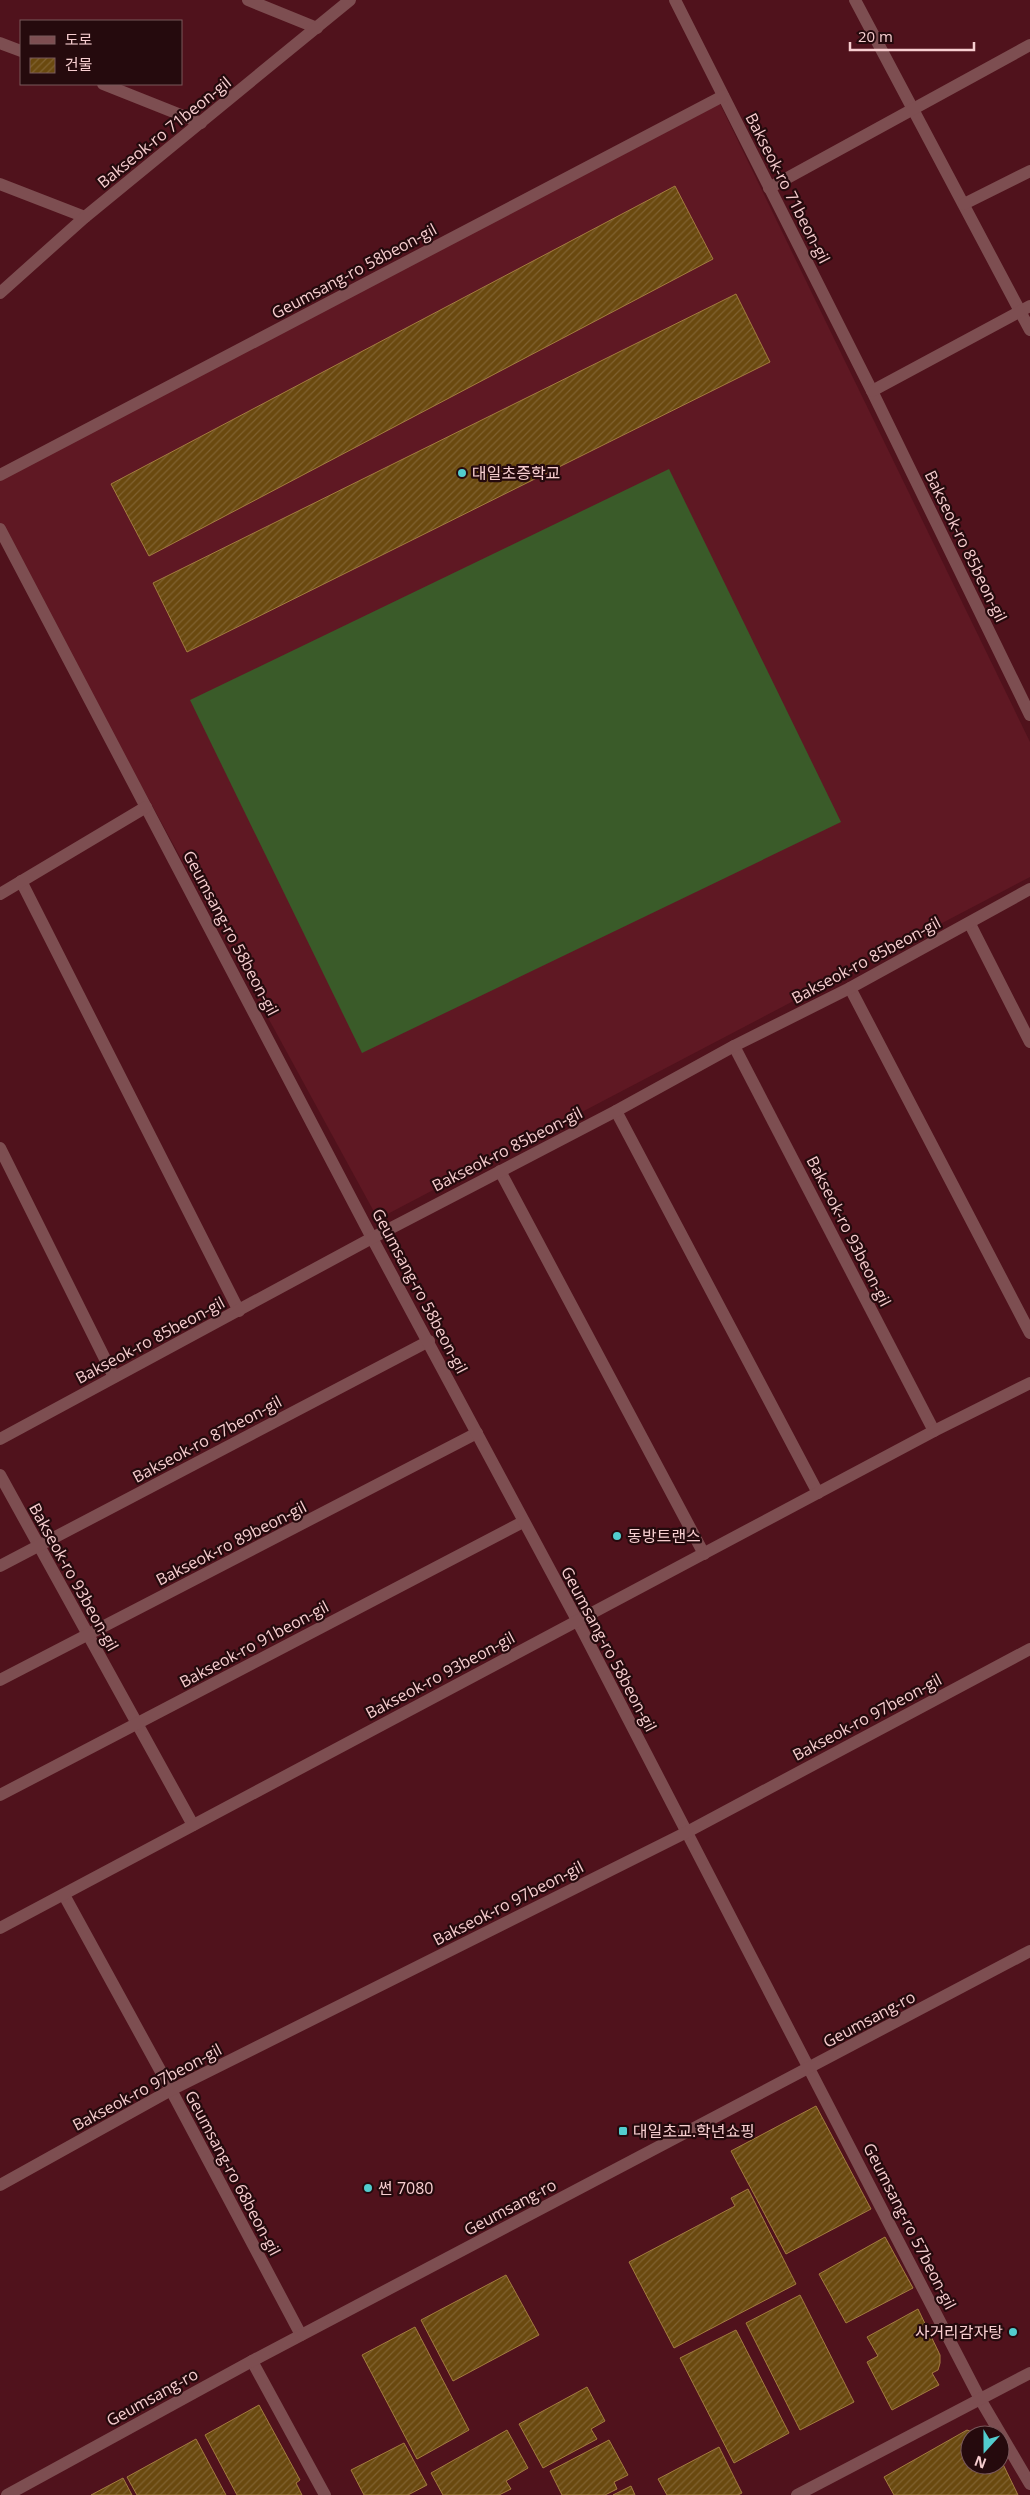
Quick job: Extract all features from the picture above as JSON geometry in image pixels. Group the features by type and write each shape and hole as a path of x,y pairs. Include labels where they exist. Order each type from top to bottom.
{"street":[{"path":"248,0 317,28"},
{"name":"Bakseok-ro 71beon-gil","path":"0,293 85,217 350,0"},
{"name":"Bakseok-ro 71beon-gil","path":"675,0 872,391"},
{"path":"855,0 964,204 1025,309 1030,330"},
{"path":"0,42 20,51"},
{"path":"769,188 1030,45"},
{"path":"105,85 201,123"},
{"name":"Geumsang-ro 58beon-gil","path":"0,475 722,96"},
{"path":"964,204 1030,171"},
{"path":"0,184 85,217"},
{"path":"872,391 1025,309"},
{"name":"Bakseok-ro 85beon-gil","path":"872,391 1030,715"},
{"name":"Geumsang-ro 58beon-gil","path":"0,529 372,1238 429,1341 523,1522 577,1620 810,2068"},
{"path":"0,894 146,807"},
{"path":"21,881 239,1310"},
{"name":"Bakseok-ro 85beon-gil","path":"0,1439 372,1238 616,1111 734,1046 850,988 970,924 1030,889"},
{"path":"970,924 1030,1042"},
{"path":"850,988 1030,1334"},
{"name":"Bakseok-ro 93beon-gil","path":"734,1046 934,1431"},
{"path":"616,1111 818,1493"},
{"path":"0,1148 114,1377"},
{"path":"500,1171 704,1554"},
{"name":"Bakseok-ro 87beon-gil","path":"0,1566 429,1341"},
{"name":"Bakseok-ro 93beon-gil","path":"0,1928 934,1431 1030,1384"},
{"name":"Bakseok-ro 89beon-gil","path":"0,1680 477,1433"},
{"name":"Bakseok-ro 93beon-gil","path":"0,1475 193,1825"},
{"name":"Bakseok-ro 91beon-gil","path":"0,1795 523,1522"},
{"name":"Bakseok-ro 97beon-gil","path":"0,2185 172,2090 687,1832 1030,1649"},
{"name":"Geumsang-ro 68beon-gil","path":"64,1895 172,2090 301,2335"},
{"name":"Geumsang-ro","path":"7,2495 252,2361 1030,1951"},
{"name":"Geumsang-ro 57beon-gil","path":"810,2068 980,2399 1030,2484"},
{"path":"252,2361 325,2495"},
{"path":"797,2495 1030,2373"}],"shaded area":[{"path":"720,104 1030,742 1030,877 378,1219 0,527 0,476"}],"green space":[{"path":"669,469 841,822 362,1053 190,700"}],"building":[{"path":"675,186 713,259 149,556 111,484"},
{"name":"대일초증학교","path":"736,294 770,362 187,652 153,583"},
{"path":"816,2106 871,2209 786,2254 731,2151"},
{"path":"748,2189 796,2284 674,2348 629,2262 735,2206 731,2198"},
{"path":"885,2237 913,2288 846,2323 819,2274"},
{"path":"506,2275 539,2335 453,2381 421,2320"},
{"path":"800,2295 854,2402 800,2430 746,2323"},
{"path":"918,2309 940,2355 938,2370 932,2373 939,2385 892,2410 867,2362 878,2356 867,2337"},
{"path":"415,2327 469,2430 417,2459 362,2355"},
{"path":"736,2330 789,2433 734,2463 680,2358"},
{"path":"587,2387 605,2421 591,2429 597,2439 543,2468 519,2424"},
{"path":"259,2405 300,2480 296,2483 302,2495 237,2495 205,2435"},
{"path":"507,2430 528,2468 506,2481 511,2489 499,2495 443,2495 431,2473"},
{"path":"960,2434 960,2475 1008,2475 1018,2495 894,2495 884,2477"},
{"path":"196,2439 226,2495 137,2495 127,2477"},
{"path":"609,2440 628,2475 614,2482 617,2489 605,2495 562,2495 550,2471"},
{"path":"404,2443 427,2485 408,2495 364,2495 351,2470"},
{"path":"719,2447 742,2493 738,2495 667,2495 658,2479"},
{"path":"123,2478 132,2495 91,2495"},
{"path":"631,2486 635,2495 613,2495"}],"place":[{"name":"대일초증학교","path":"462,473"},
{"name":"동방트랜스","path":"617,1536"},
{"name":"대일초교.학년쇼핑","path":"623,2131"},
{"name":"썬 7080","path":"368,2188"},
{"name":"사거리감자탕","path":"1013,2332"}]}
